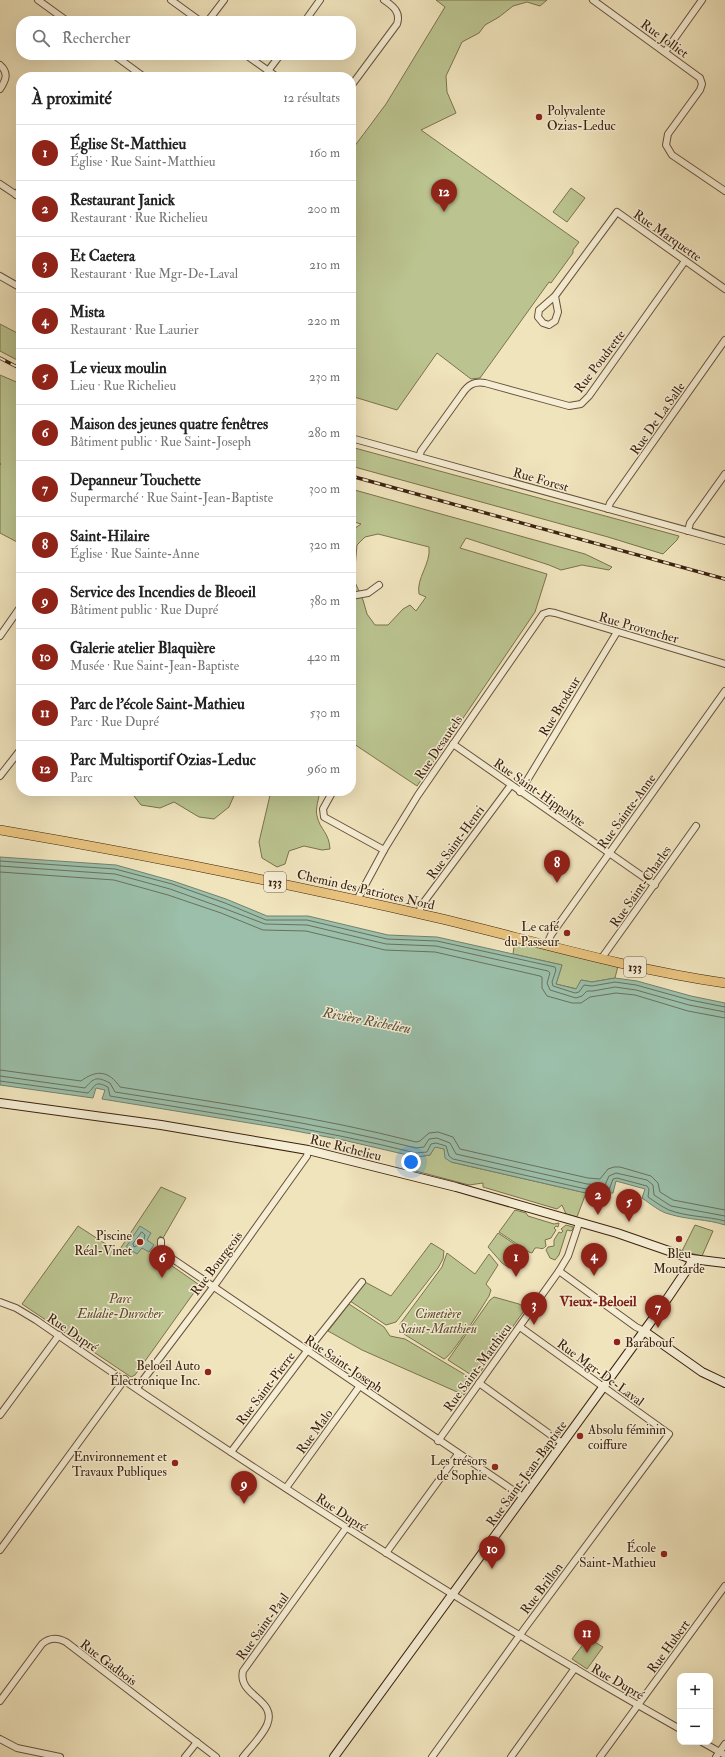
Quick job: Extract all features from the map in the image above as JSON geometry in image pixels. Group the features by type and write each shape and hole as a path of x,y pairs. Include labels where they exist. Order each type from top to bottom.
{"main road":[{"name":"Chemin des Patriotes Nord","path":"0,830 218,870 419,914 547,944 638,968 725,983"},
{"name":"Rue Richelieu","path":"0,1103 161,1125 308,1150 450,1185 619,1234 692,1259 725,1263"},
{"name":"Rue Saint-Jean-Baptiste","path":"334,1757 644,1331 690,1265 692,1259"},
{"path":"644,1331 702,1372 725,1383"}],"street":[{"path":"38,0 60,16"},
{"path":"171,0 193,16"},
{"path":"212,16 224,0"},
{"path":"309,16 320,0"},
{"path":"356,79 396,26 398,16 394,8 384,0"},
{"name":"Rue Jolliet","path":"593,0 696,74 702,82 700,90 668,134 666,143 667,150 725,191"},
{"path":"665,52 702,0"},
{"path":"121,60 137,72"},
{"path":"253,60 268,71 276,60"},
{"path":"0,65 5,71 6,78 0,89"},
{"path":"0,184 16,194"},
{"name":"Rue Marquette","path":"555,296 617,212 725,289"},
{"name":"Rue Poudrette","path":"419,457 421,450 462,394 468,386 474,383 485,383 569,406 581,404 589,396 685,261"},
{"path":"0,276 16,285"},
{"path":"555,296 558,312 555,321 549,325 543,323 538,317 539,310 555,296"},
{"name":"Rue De La Salle","path":"608,509 610,503 725,340"},
{"name":"Rue Forest","path":"356,439 725,541"},
{"path":"688,531 690,523 725,474"},
{"path":"356,595 368,594 380,585"},
{"path":"0,636 16,613"},
{"name":"Rue Provencher","path":"547,613 555,614 725,664"},
{"name":"Rue Desautels","path":"357,900 384,850 453,744 539,618 547,613"},
{"name":"Rue Brodeur","path":"520,792 616,632"},
{"name":"Rue Sainte-Anne","path":"547,944 551,935 725,691"},
{"name":"Rue Saint-Hippolyte","path":"453,744 655,885"},
{"path":"0,776 16,755"},
{"name":"Rue Saint-Henri","path":"419,914 422,906 511,785"},
{"path":"330,796 323,809 324,817 384,850"},
{"name":"Rue Saint-Charles","path":"601,959 696,826"},
{"name":"Rue Bourgeois","path":"138,1388 213,1287 306,1156 308,1150"},
{"name":"Rue Saint-Matthieu","path":"438,1441 559,1270 568,1256 579,1223"},
{"name":"Rue Saint-Joseph","path":"161,1241 161,1248 164,1253 438,1441 523,1497"},
{"path":"559,1270 636,1327 644,1331"},
{"name":"Rue Saint-Pierre","path":"231,1452 307,1351 362,1282"},
{"name":"Rue Dupré","path":"0,1302 16,1308 58,1335 346,1528 452,1595 677,1727"},
{"name":"Rue Mgr-De-Laval","path":"520,1327 669,1434"},
{"path":"0,1416 58,1335"},
{"path":"0,1550 125,1379"},
{"path":"479,1383 562,1443"},
{"name":"Rue Malo","path":"286,1488 359,1387"},
{"name":"Rue Brillon","path":"432,1757 669,1434"},
{"path":"386,1552 458,1454"},
{"name":"Rue Saint-Paul","path":"243,1757 266,1727 269,1717 265,1705 244,1685 242,1675 244,1668 346,1528"},
{"name":"Rue Hubert","path":"600,1757 725,1586"},
{"name":"Rue Gadbois","path":"0,1701 42,1644 51,1639 59,1639 66,1642 216,1757"},
{"path":"511,1757 575,1668"},
{"path":"0,1739 17,1748 60,1757"},
{"path":"185,1757 197,1742"},
{"path":"706,1745 720,1754 725,1744"}],"green space":[{"path":"436,0 547,0 540,6 527,2 513,6 499,17 485,25 479,33 462,42 446,76 447,92 456,113 421,130 579,242 573,250 573,253 551,283 549,282 480,378 471,379 437,353 397,410 356,398 356,144 386,104 445,7"},
{"path":"571,188 585,198 567,222 553,212"},
{"path":"0,324 16,332 16,359 0,351"},
{"path":"0,375 16,382 16,541 0,533"},
{"path":"356,448 679,536 663,554 608,537 356,467"},
{"path":"356,490 585,554 612,567 609,570 582,565 561,570 466,538 460,548 547,574 535,612 417,786 356,745 356,584 367,614 375,625 388,625 403,609 410,605 416,611 426,597 419,594 419,588 421,577 428,559 429,547 378,534 365,537 357,545 356,557 356,528 361,524 356,522"},
{"path":"134,796 234,796 229,807 214,819 199,817 174,802 160,808 141,805"},
{"path":"270,796 319,796 317,807 318,821 328,839 330,849 322,850 304,846 289,851 285,864 277,867 262,858 259,842"},
{"path":"515,939 618,966 615,978 592,982 581,980 577,989 556,984 562,965 513,954"},
{"path":"435,1146 444,1149 451,1162 586,1193 577,1217 566,1214 562,1205 557,1209 483,1187 483,1183 469,1185 412,1170 416,1157 430,1155"},
{"name":"Parc Eulalie-Durocher","path":"161,1187 186,1198 163,1238 160,1236 159,1248 155,1254 198,1284 198,1287 135,1375 131,1377 22,1304 78,1226 118,1252"},
{"path":"515,1210 526,1213 528,1216 554,1224 559,1223 558,1227 556,1226 554,1228 556,1230 551,1238 545,1240 545,1247 542,1249 535,1248 532,1253 499,1232"},
{"path":"566,1225 573,1227 573,1229 571,1231 567,1230 559,1255 555,1260 550,1258 546,1250 548,1247 554,1246 554,1240 559,1232 561,1233 563,1231 561,1229"},
{"path":"695,1225 713,1231 702,1256 682,1251"},
{"path":"498,1233 522,1249 509,1268 502,1263 488,1247"},
{"name":"Cimetière Saint-Matthieu","path":"431,1243 444,1251 443,1259 438,1268 396,1322 386,1325 350,1301 365,1282 391,1296"},
{"name":"Cimetière Saint-Matthieu","path":"447,1253 475,1274 489,1254 498,1265 486,1284 491,1290 489,1296 460,1341 444,1359 404,1334 400,1324 442,1267"},
{"name":"Cimetière Saint-Matthieu","path":"494,1297 519,1304 526,1308 476,1378 448,1360 490,1300"},
{"name":"Cimetière Saint-Matthieu","path":"349,1304 384,1327 390,1336 405,1339 474,1380 464,1395 362,1350 328,1331"},
{"path":"588,1638 603,1647 587,1669 572,1659"}],"water":[{"name":"Rivière Richelieu","path":"0,857 116,865 173,881 226,899 267,916 308,916 388,935 437,937 562,965 556,984 576,989 581,980 592,982 615,978 637,981 691,996 725,1003 725,1225 662,1212 642,1198 645,1189 616,1181 613,1193 586,1193 451,1162 445,1158 444,1149 435,1147 430,1155 416,1157 343,1140 280,1128 102,1099 105,1090 96,1088 93,1098 0,1085"},
{"name":"Piscine Réal-Vinet","path":"140,1226 151,1233 147,1240 154,1245 149,1252 142,1248 137,1254 126,1247"}],"railway":[{"path":"0,358 16,366"},
{"path":"356,477 725,579"}],"place":[{"name":"Polyvalente Ozias-Leduc","path":"539,117"},
{"name":"Parc Multisportif Ozias-Leduc","path":"444,212"},
{"name":"Saint-Hilaire","path":"557,883"},
{"name":"Le café du Passeur","path":"567,933"},
{"name":"Restaurant Janick","path":"598,1215"},
{"name":"Le vieux moulin","path":"629,1222"},
{"name":"Bleu Moutarde","path":"679,1239"},
{"name":"Piscine Réal-Vinet","path":"140,1242"},
{"name":"Mista","path":"594,1276"},
{"name":"Église St-Matthieu","path":"516,1277"},
{"name":"Maison des jeunes quatre fenêtres","path":"162,1278"},
{"name":"Et Caetera","path":"534,1325"},
{"name":"Depanneur Touchette","path":"658,1328"},
{"name":"Barabouf","path":"617,1342"},
{"name":"Beloeil Auto Électronique Inc.","path":"208,1372"},
{"name":"Absolu féminin coiffure","path":"580,1436"},
{"name":"Environnement et Travaux Publiques","path":"175,1463"},
{"name":"Les trésors de Sophie","path":"495,1467"},
{"name":"Service des Incendies de Bleoeil","path":"244,1504"},
{"name":"École Saint-Mathieu","path":"664,1554"},
{"name":"Galerie atelier Blaquière","path":"492,1569"},
{"name":"Parc de l'école Saint-Mathieu","path":"587,1653"}],"district":[{"name":"Vieux-Beloeil","path":"598,1301"}]}
